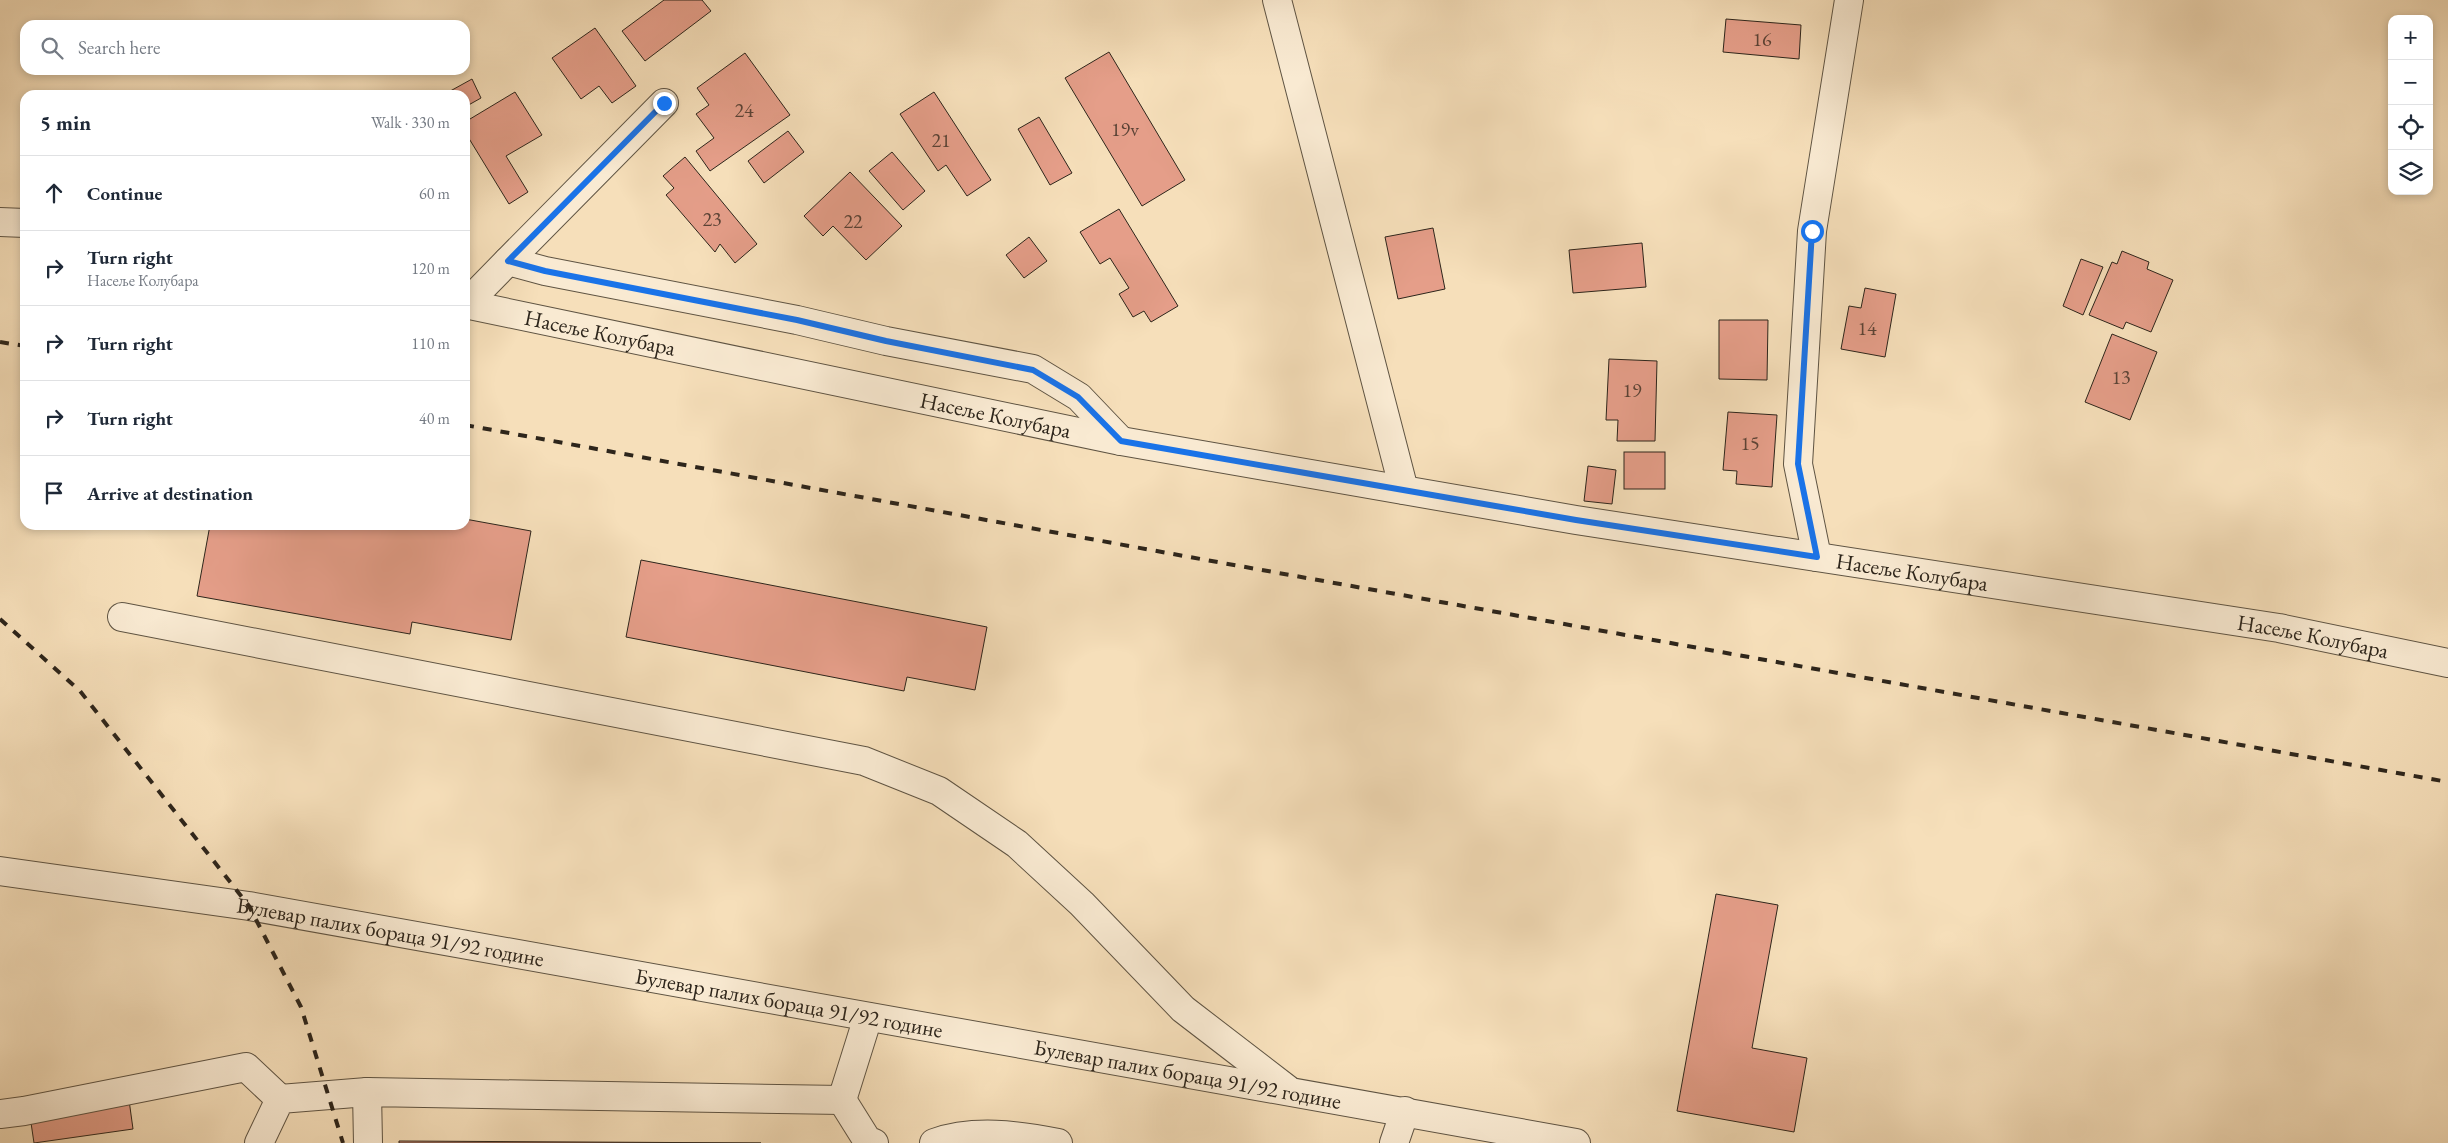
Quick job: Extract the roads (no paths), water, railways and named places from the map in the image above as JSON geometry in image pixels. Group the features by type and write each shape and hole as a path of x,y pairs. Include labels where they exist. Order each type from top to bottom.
{"street":[{"path":"1278,0 1404,490"},
{"path":"1817,557 1798,464 1812,231 1849,0"},
{"path":"470,300 664,103"},
{"path":"0,222 20,223"},
{"path":"508,261 545,271 797,320 886,341 1033,370 1078,397 1121,441"},
{"name":"Насеље Колубара","path":"470,305 1121,441 1576,520 2279,628 2448,662"},
{"path":"122,617 864,761 939,791 1018,844 1082,904 1183,1009 1290,1091"},
{"name":"Булевар палих бораца 91/92 године","path":"0,871 249,906 1576,1143"},
{"path":"868,1017 842,1100 866,1140 874,1143"},
{"path":"0,1114 24,1111 246,1067 280,1099 367,1092 842,1100"},
{"path":"367,1092 368,1143"},
{"path":"259,1143 280,1099"},
{"path":"1394,1143 1405,1111"},
{"path":"934,1143 950,1137 993,1134 1058,1143"}],"railway":[{"path":"0,342 20,345"},
{"path":"470,426 1206,560 2448,782"},
{"path":"0,619 80,691 249,906 301,1007 343,1143"}]}
